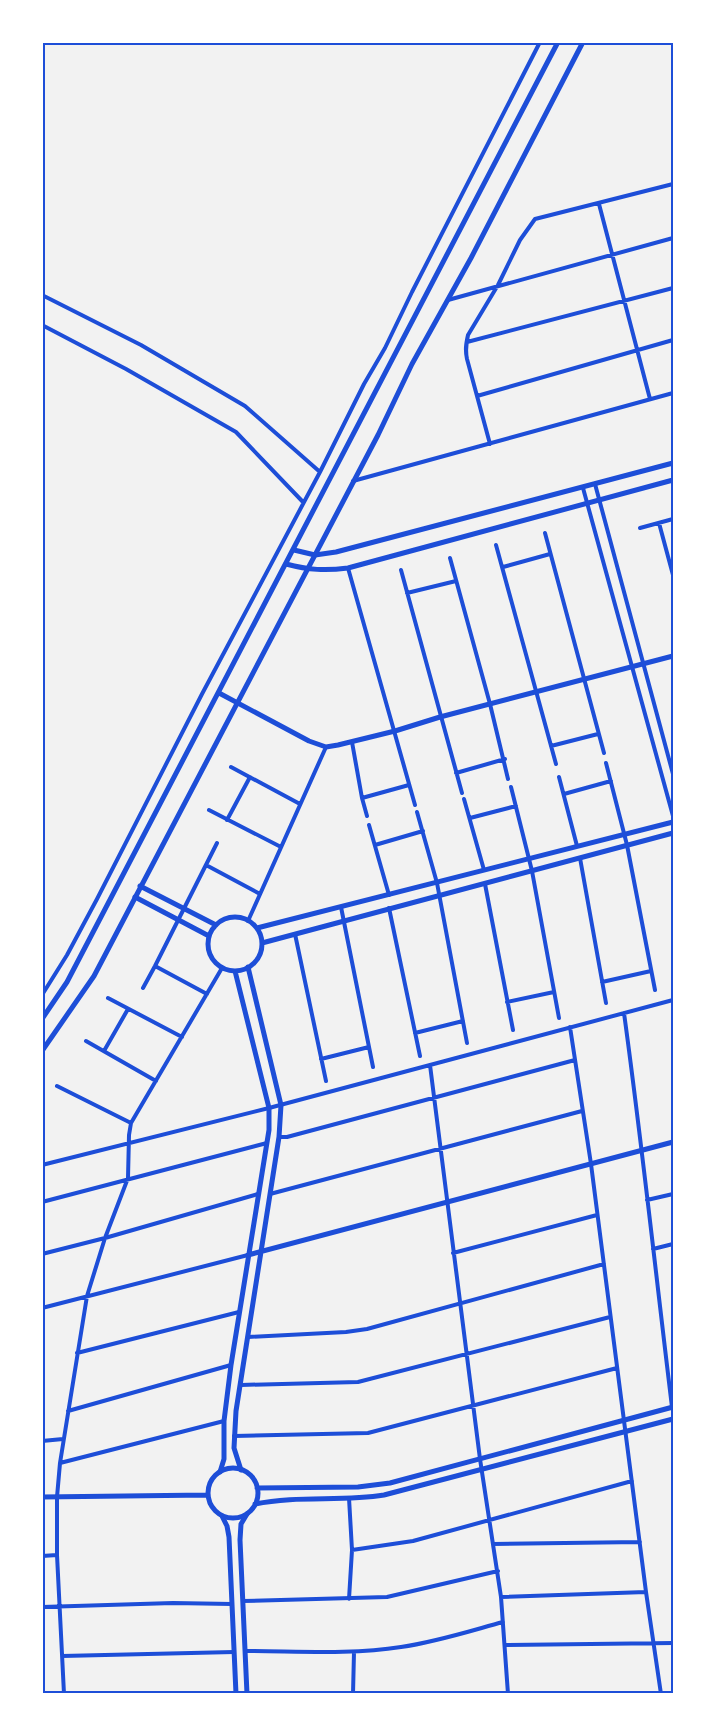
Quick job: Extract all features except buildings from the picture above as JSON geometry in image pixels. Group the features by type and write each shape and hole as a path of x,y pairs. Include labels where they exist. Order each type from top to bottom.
{"street":[{"path":"42,994 82,927 320,472 540,42"},
{"path":"42,1019 67,982 558,42"},
{"path":"42,1051 94,976 378,435 412,364 583,42"},
{"path":"490,444 467,359 466,343 520,240 535,219 673,184"},
{"path":"599,204 651,399"},
{"path":"447,300 673,238"},
{"path":"466,343 673,288"},
{"path":"42,295 141,345 245,406 320,472"},
{"path":"42,325 126,369 236,432 303,502"},
{"path":"477,396 673,340"},
{"path":"352,481 673,393"},
{"path":"294,550 315,555 336,552 673,463"},
{"path":"286,564 307,570 348,568 673,480"},
{"path":"595,484 673,774"},
{"path":"583,488 673,816"},
{"path":"640,528 673,519"},
{"path":"659,523 673,575"},
{"path":"545,533 603,753"},
{"path":"496,546 556,764"},
{"path":"503,567 550,554"},
{"path":"450,558 505,759 508,779"},
{"path":"348,568 415,805"},
{"path":"401,570 462,794"},
{"path":"407,593 456,580"},
{"path":"219,693 309,741 326,747 395,731 673,656"},
{"path":"551,746 598,734"},
{"path":"352,742 367,816"},
{"path":"248,921 326,747"},
{"path":"174,749 186,756"},
{"path":"456,773 505,759"},
{"path":"606,763 625,835 655,990"},
{"path":"231,766 300,804"},
{"path":"227,820 250,777"},
{"path":"559,777 577,847"},
{"path":"564,794 611,781"},
{"path":"362,798 409,784"},
{"path":"511,787 532,871 559,1018"},
{"path":"464,799 484,870"},
{"path":"470,818 516,806"},
{"path":"209,810 281,847"},
{"path":"417,812 437,883 467,1043"},
{"path":"257,928 673,822"},
{"path":"369,825 390,895"},
{"path":"375,845 423,831"},
{"path":"262,943 673,833"},
{"path":"143,988 217,843"},
{"path":"580,858 606,1003"},
{"path":"206,865 260,894"},
{"path":"485,883 513,1030"},
{"path":"140,886 216,925"},
{"path":"135,897 209,936"},
{"path":"341,908 373,1067"},
{"path":"389,909 420,1056"},
{"path":"235,917 248,921 257,928 262,943 260,954 248,967 235,970 222,968 209,951 209,936 216,925 228,918 235,917"},
{"path":"295,934 326,1081"},
{"path":"155,966 207,994"},
{"path":"241,1470 234,1448 236,1411 279,1137 281,1105 248,967"},
{"path":"64,1694 57,1555 57,1497 63,1439 87,1296 105,1238 128,1178 128,1144 131,1123 222,968"},
{"path":"220,1472 224,1459 224,1421 231,1365 269,1130 269,1108 235,970"},
{"path":"602,982 651,970"},
{"path":"507,1002 554,992"},
{"path":"108,998 182,1037"},
{"path":"42,1165 281,1105 673,1000"},
{"path":"104,1051 128,1008"},
{"path":"257,1488 358,1487 383,1484 673,1407 647,1200 643,1150 624,1013"},
{"path":"416,1033 463,1021"},
{"path":"570,1028 591,1164 661,1694 624,1694"},
{"path":"86,1041 156,1081"},
{"path":"321,1059 369,1047"},
{"path":"269,1130 279,1137 287,1137 575,1060"},
{"path":"430,1065 480,1459 498,1571 506,1645 508,1694"},
{"path":"57,1086 131,1123"},
{"path":"270,1194 582,1111"},
{"path":"42,1308 673,1142"},
{"path":"42,1202 267,1143"},
{"path":"42,1254 258,1194"},
{"path":"647,1200 673,1194"},
{"path":"453,1253 597,1215"},
{"path":"653,1249 673,1244"},
{"path":"248,1337 367,1329 603,1264"},
{"path":"76,1353 239,1312"},
{"path":"241,1385 358,1382 610,1317"},
{"path":"68,1411 231,1365"},
{"path":"234,1436 368,1433 617,1368"},
{"path":"255,1504 271,1500 384,1495 673,1419"},
{"path":"60,1463 224,1421"},
{"path":"42,1441 63,1439"},
{"path":"247,1514 239,1518 230,1518 222,1516 212,1508 207,1495 208,1487 211,1480 220,1472 229,1468 241,1470 253,1479 257,1488 258,1497 240,1530 247,1694"},
{"path":"352,1550 413,1541 632,1481"},
{"path":"313,1487 314,1498"},
{"path":"42,1497 207,1495"},
{"path":"349,1497 352,1550 349,1599"},
{"path":"222,1516 229,1537 236,1694"},
{"path":"493,1544 640,1542"},
{"path":"42,1556 57,1555"},
{"path":"243,1601 387,1597 498,1571"},
{"path":"501,1597 646,1592"},
{"path":"42,1606 232,1604"},
{"path":"245,1651 354,1652 428,1642 503,1623"},
{"path":"506,1645 673,1643"},
{"path":"62,1656 234,1652"},
{"path":"353,1694 354,1652"}]}
